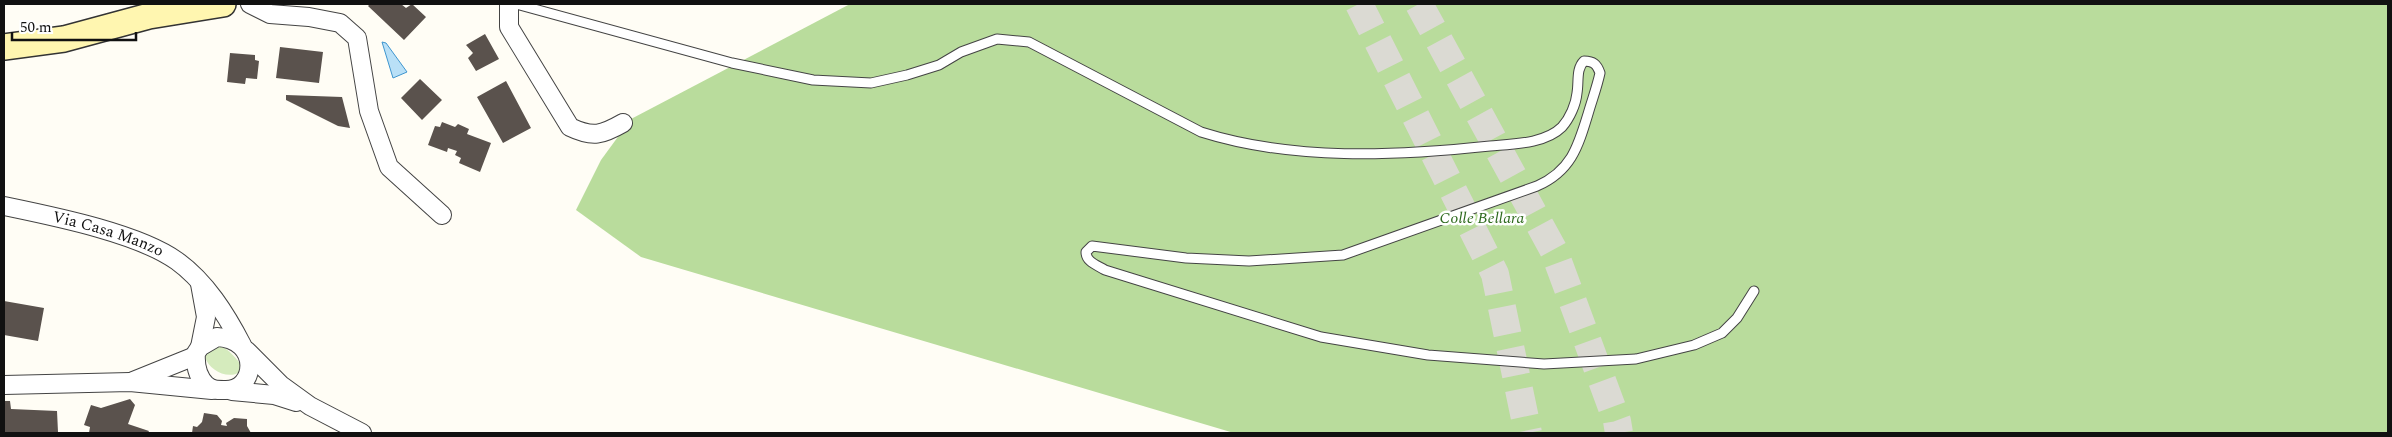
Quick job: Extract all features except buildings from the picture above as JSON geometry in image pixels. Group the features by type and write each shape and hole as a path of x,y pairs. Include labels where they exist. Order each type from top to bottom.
{"street":[{"path":"4,47 64,40 149,16 223,4"},
{"path":"250,4 270,14 309,17 340,23 357,38 369,111 389,167 442,215"},
{"path":"509,4 509,27 567,131 586,135 606,133 623,123"},
{"name":"Via Casa Manzo","path":"4,206 126,237 179,262 224,311 244,347"},
{"path":"200,284 206,317 198,351 198,373 212,390"},
{"path":"130,382 198,351 217,337 225,337 244,347 281,385 310,406 362,433"},
{"path":"232,391 240,386 246,378 249,359 244,347"},
{"path":"4,385 130,382 274,395 310,406"}],"lane":[{"path":"516,4 732,63 813,80 871,82 907,76 939,66 960,52 997,39 1029,42 1201,132 1232,142 1314,151 1388,155 1448,151 1536,140 1552,134 1562,127 1576,102 1579,66 1584,61 1590,61 1598,66 1600,73 1579,143 1562,170 1552,179 1537,186 1343,255 1249,261 1186,258 1092,246 1086,252 1086,256 1105,270 1321,337 1428,355 1544,364 1636,359 1694,345 1722,333 1737,318 1754,291"}],"green space":[{"name":"Colle Bellara","path":"850,4 2388,4 2388,433 1234,433 641,257 576,210 601,160 631,119"},
{"path":"219,345 238,360 242,367 240,372 230,375 224,374 210,366 205,357 208,350"}],"water":[{"path":"382,42 386,43 407,72 393,78"}],"tunnel":[{"path":"1359,4 1495,274 1528,433"},
{"path":"1419,4 1554,251 1617,421 1619,433"}]}
